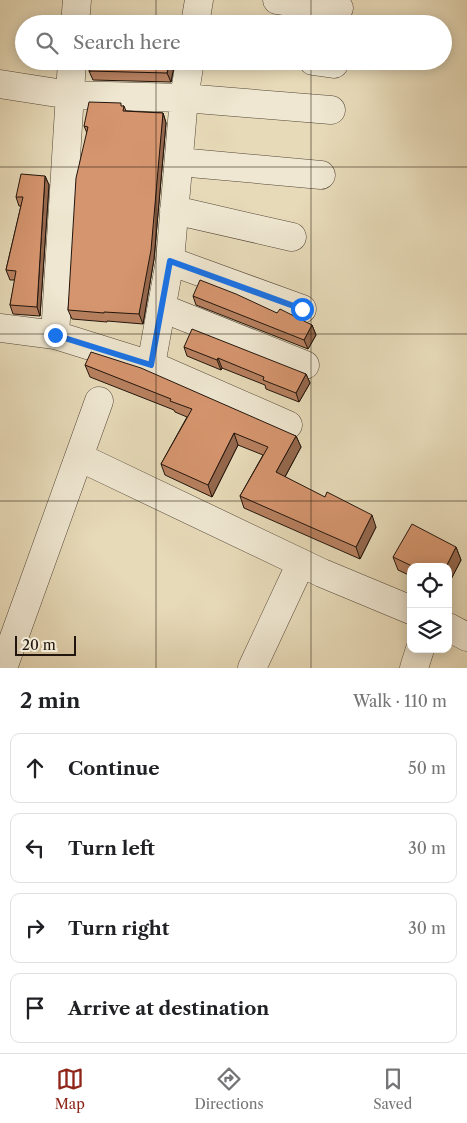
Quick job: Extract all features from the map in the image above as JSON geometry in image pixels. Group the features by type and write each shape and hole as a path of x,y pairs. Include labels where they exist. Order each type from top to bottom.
{"street":[{"path":"76,15 77,0"},
{"path":"196,15 199,0"},
{"path":"277,0 339,8"},
{"path":"55,335 71,70"},
{"path":"151,365 170,261 184,98 189,70"},
{"path":"0,84 70,95 184,98 331,110"},
{"path":"179,162 321,175"},
{"path":"174,210 292,236"},
{"path":"170,261 302,309"},
{"path":"162,308 305,365"},
{"path":"0,328 55,335 151,365 288,425"},
{"path":"3,668 99,401"},
{"path":"78,457 301,563 407,608"},
{"path":"252,668 301,563"},
{"path":"452,629 467,637"},
{"path":"414,668 419,653"}],"building":[{"path":"89,70 168,70 167,73"},
{"path":"89,102 121,103 121,106 124,106 123,111 163,113 151,250 139,314 68,310 76,178 88,127 84,126"},
{"path":"21,174 45,176 37,307 10,305 16,271 6,270 23,197 16,197"},
{"path":"200,280 277,313 280,309 312,325 304,340 193,296"},
{"path":"192,329 306,374 296,393 263,380 264,377 218,358 217,360 184,347"},
{"path":"91,352 141,368 296,436 276,472 325,497 327,492 372,515 356,547 240,496 268,447 234,433 208,485 161,464 192,409 85,365"},
{"path":"412,524 456,547 448,563 407,564 393,557"}],"route":[{"path":"55,335 151,365 170,261 302,309"}]}
